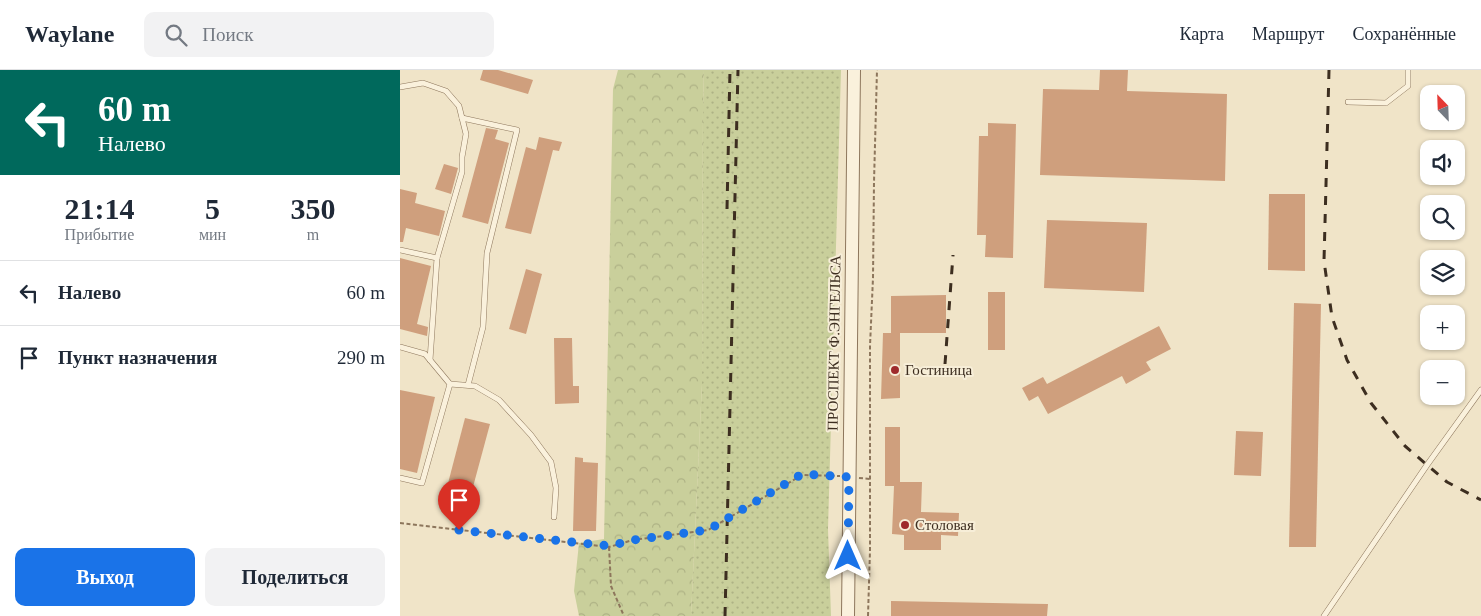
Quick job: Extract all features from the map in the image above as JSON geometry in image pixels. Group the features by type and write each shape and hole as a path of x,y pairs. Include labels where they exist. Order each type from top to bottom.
{"street":[{"name":"ПРОСПЕКТ Ф.ЭНГЕЛЬСА","path":"848,616 854,70"}],"lane":[{"path":"1348,102 1386,103 1408,86 1408,70"},
{"path":"400,87 423,83 446,91 459,106 466,134 462,157 462,172 437,258 430,360"},
{"path":"462,118 517,130 486,253 483,327 468,385"},
{"path":"400,250 437,258"},
{"path":"400,348 425,354 450,384 475,386 499,400 531,434 551,462 556,488 554,517"},
{"path":"400,478 422,482 450,384"},
{"path":"1324,616 1427,465 1481,390"}],"path":[{"path":"868,616 870,346 877,70"},
{"path":"400,523 610,546 633,540 708,530 802,474 870,479"},
{"path":"610,546 611,586 624,616"}],"green space":[{"path":"618,70 704,70 702,384 691,616 579,616 574,591 579,543 604,539 613,89"},
{"path":"704,70 841,70 828,529 831,616 691,616 702,384"}],"building":[{"path":"483,70 498,70 533,80 528,94 480,80"},
{"path":"1100,70 1128,70 1127,91 1227,94 1225,181 1040,175 1043,89 1099,90"},
{"path":"988,123 1016,124 1013,258 985,257 986,235 977,235 979,136 988,136"},
{"path":"486,128 498,130 495,139 509,143 488,224 462,217"},
{"path":"539,137 562,142 559,151 553,150 531,234 505,228 526,147 536,150"},
{"path":"444,164 458,168 451,194 435,189"},
{"path":"400,189 417,193 415,203 445,211 439,236 406,228 403,242 400,242"},
{"path":"1269,194 1305,194 1305,271 1268,270"},
{"path":"1047,220 1147,223 1144,292 1044,288"},
{"path":"400,258 431,266 417,324 428,327 427,336 400,329"},
{"path":"526,269 542,274 526,334 509,329"},
{"path":"988,292 1005,292 1005,350 988,350"},
{"path":"946,295 946,333 900,333 900,398 881,399 883,333 891,333 891,296"},
{"path":"1294,303 1321,304 1316,547 1289,547"},
{"path":"1159,326 1171,349 1146,362 1151,370 1126,384 1122,376 1048,414 1038,396 1029,401 1022,388 1043,377 1047,384"},
{"path":"554,338 572,338 573,386 579,386 579,403 555,404"},
{"path":"400,390 435,397 417,473 400,469"},
{"path":"465,418 490,424 470,498 446,491"},
{"path":"885,427 900,427 900,482 922,482 921,512 959,513 958,536 941,535 941,550 904,550 904,535 892,534 894,486 885,486"},
{"path":"1236,431 1263,432 1261,476 1234,475"},
{"path":"575,457 583,458 583,462 598,463 596,531 573,531"},
{"path":"891,601 1048,604 1047,616 891,616"}],"railway":[{"path":"727,209 730,70"},
{"path":"725,616 738,70"},
{"path":"1329,70 1324,261 1332,317 1347,360 1371,403 1405,446 1447,482 1481,500"},
{"path":"945,364 953,255"}],"place":[{"name":"Гостиница","path":"895,370"},
{"name":"Столовая","path":"905,525"}],"route":[{"path":"459,530 610,546 633,540 708,530 802,474 849,477 848,556"}]}
